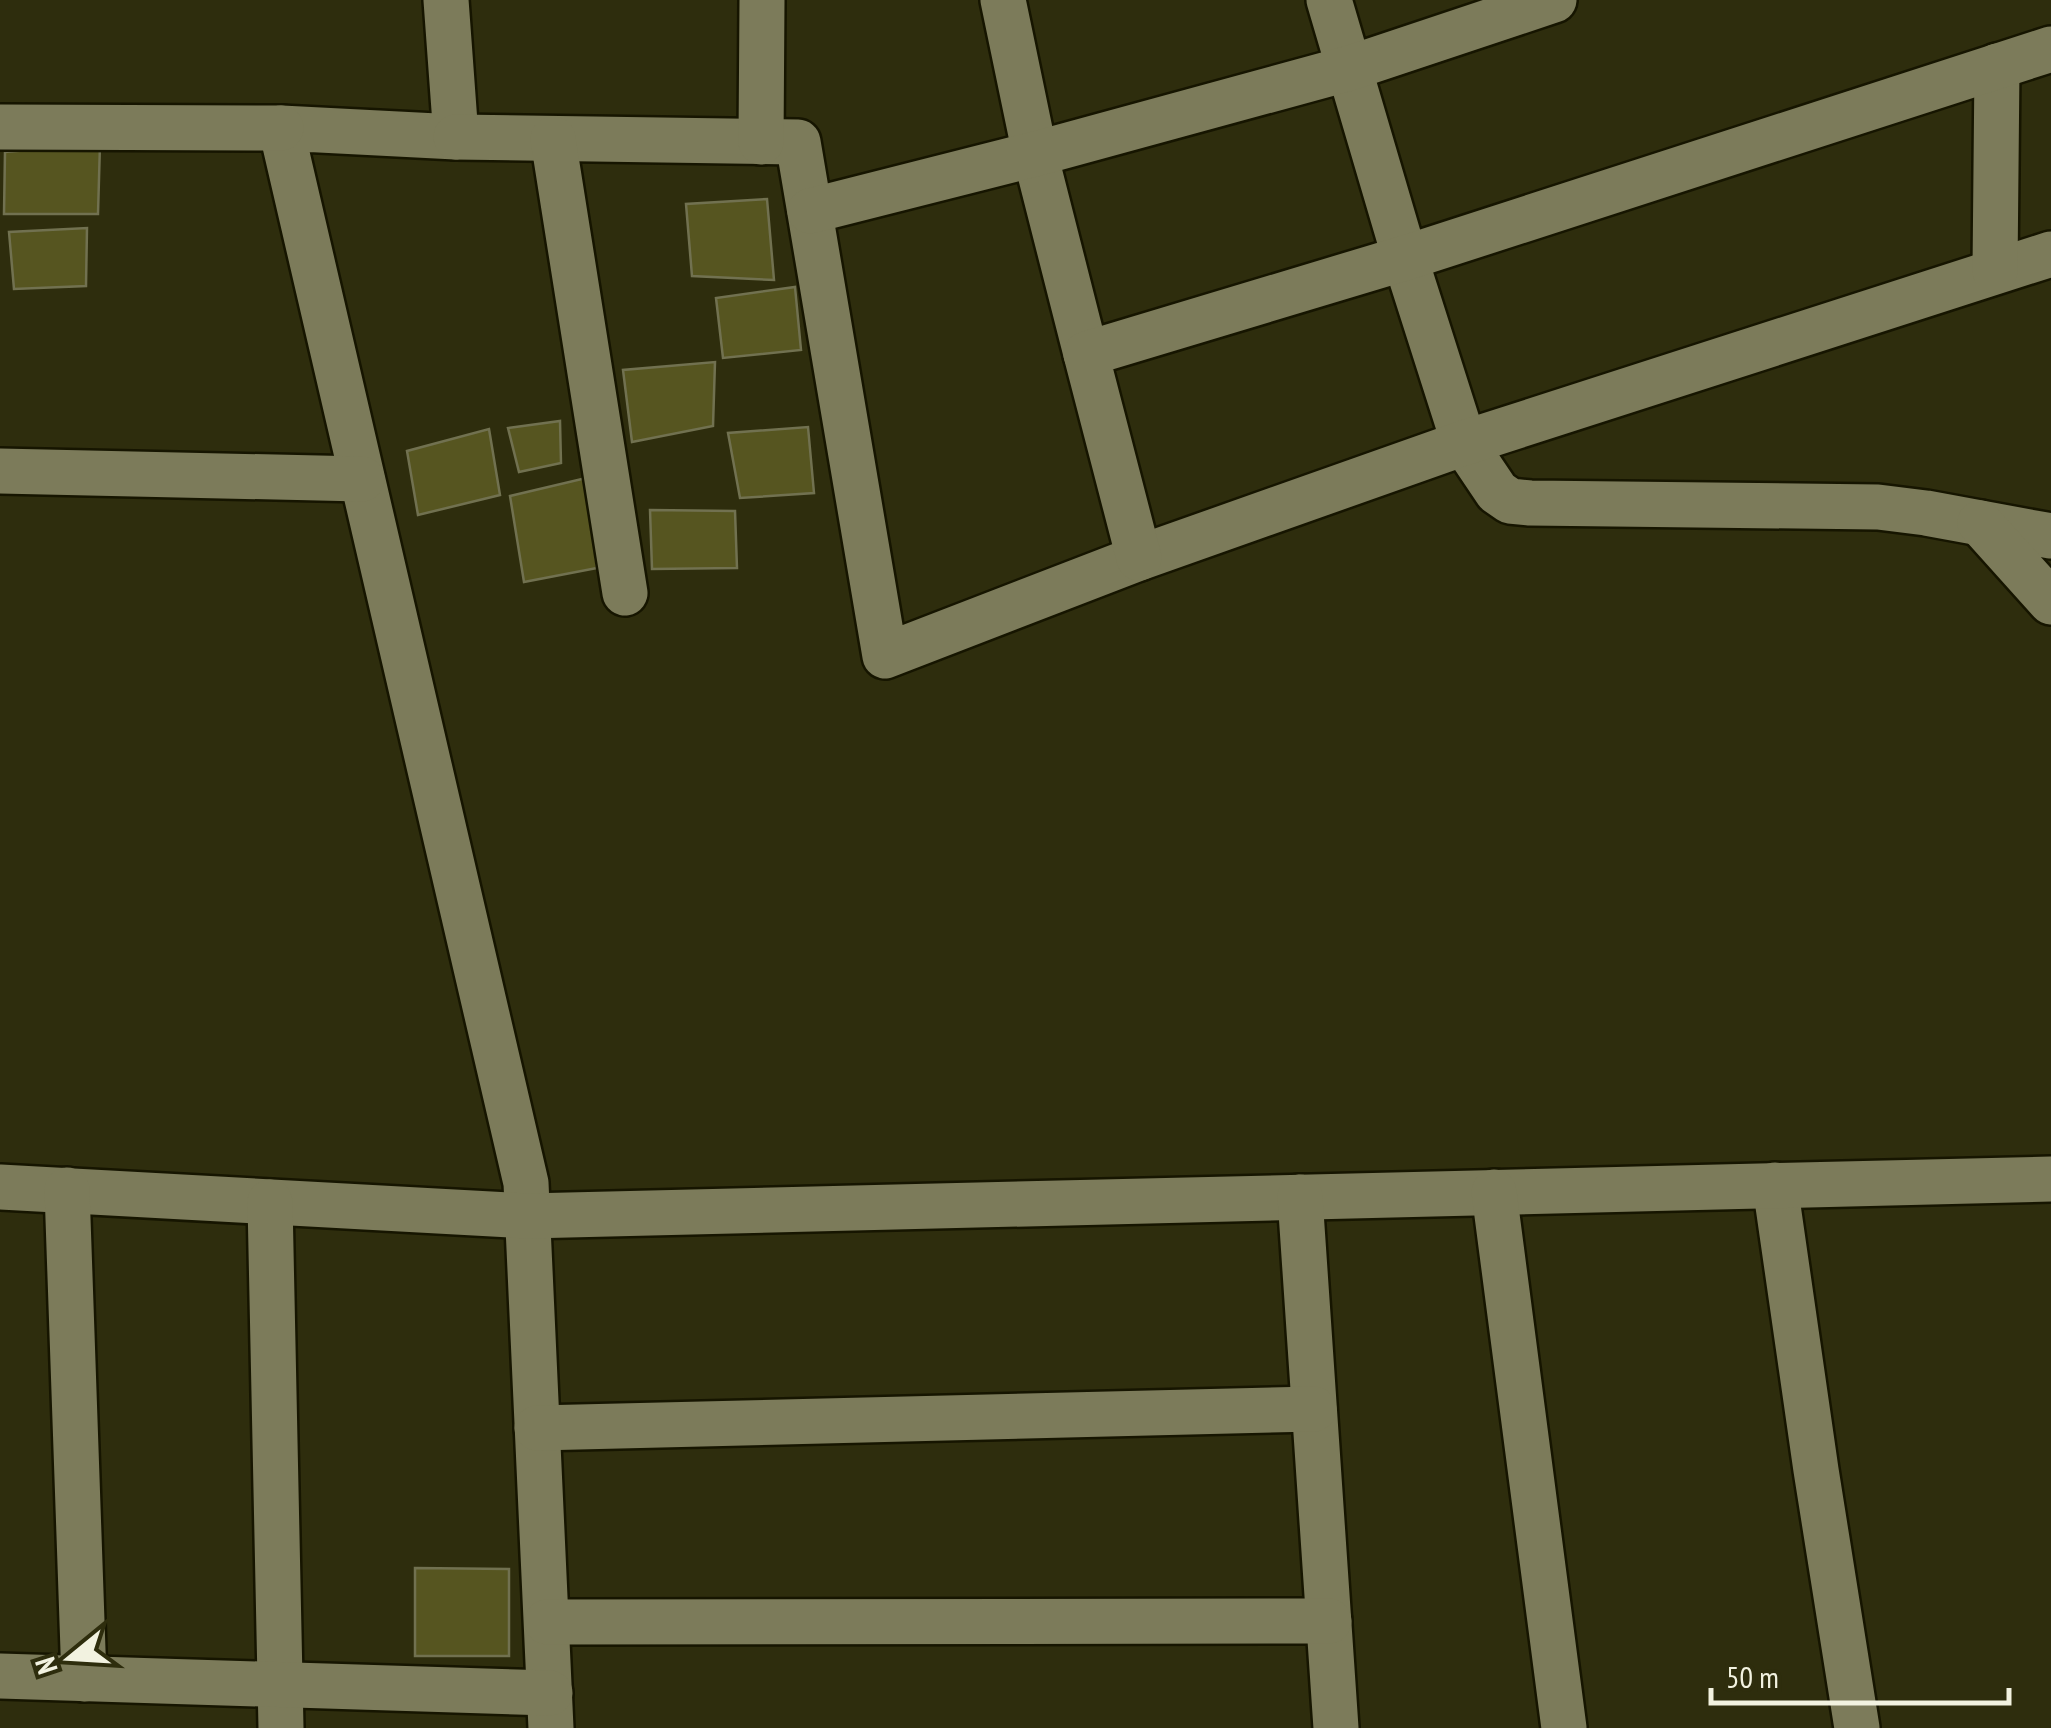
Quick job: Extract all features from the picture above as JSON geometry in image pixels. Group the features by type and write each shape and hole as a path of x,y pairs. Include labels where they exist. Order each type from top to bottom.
{"street":[{"path":"446,0 456,137"},
{"path":"762,0 762,142"},
{"path":"1003,0 1035,154 1139,558"},
{"path":"1329,0 1464,442 1496,492 1510,500 1878,507 2051,536"},
{"path":"810,211 1350,68 1548,1"},
{"path":"1086,354 1405,258 2051,48"},
{"path":"1995,272 1997,66"},
{"path":"0,127 281,128 456,137 798,142 885,656 1139,558 1464,442 2051,254"},
{"path":"0,1676 84,1678 280,1706 551,1710 526,1183 281,128"},
{"path":"553,139 625,593"},
{"path":"0,472 362,479"},
{"path":"1980,522 2051,602"},
{"path":"0,1187 527,1216 2051,1179"},
{"path":"1774,1186 1857,1728"},
{"path":"68,1190 84,1678"},
{"path":"1494,1192 1564,1728"},
{"path":"1300,1197 1336,1728"},
{"path":"270,1202 280,1706"},
{"path":"537,1428 1314,1409"},
{"path":"547,1622 1329,1621"}],"building":[{"path":"100,144 98,214 4,214 5,152"},
{"path":"767,199 774,280 692,276 686,204"},
{"path":"87,228 86,286 14,289 9,232"},
{"path":"795,287 801,350 723,358 716,298"},
{"path":"715,362 713,426 632,442 623,370"},
{"path":"560,421 561,463 519,472 508,428"},
{"path":"808,427 814,493 740,498 728,433"},
{"path":"489,429 500,495 418,515 407,451"},
{"path":"586,478 597,568 524,582 510,496"},
{"path":"650,510 735,511 737,568 652,569"},
{"path":"415,1568 509,1569 509,1656 415,1656"}]}
